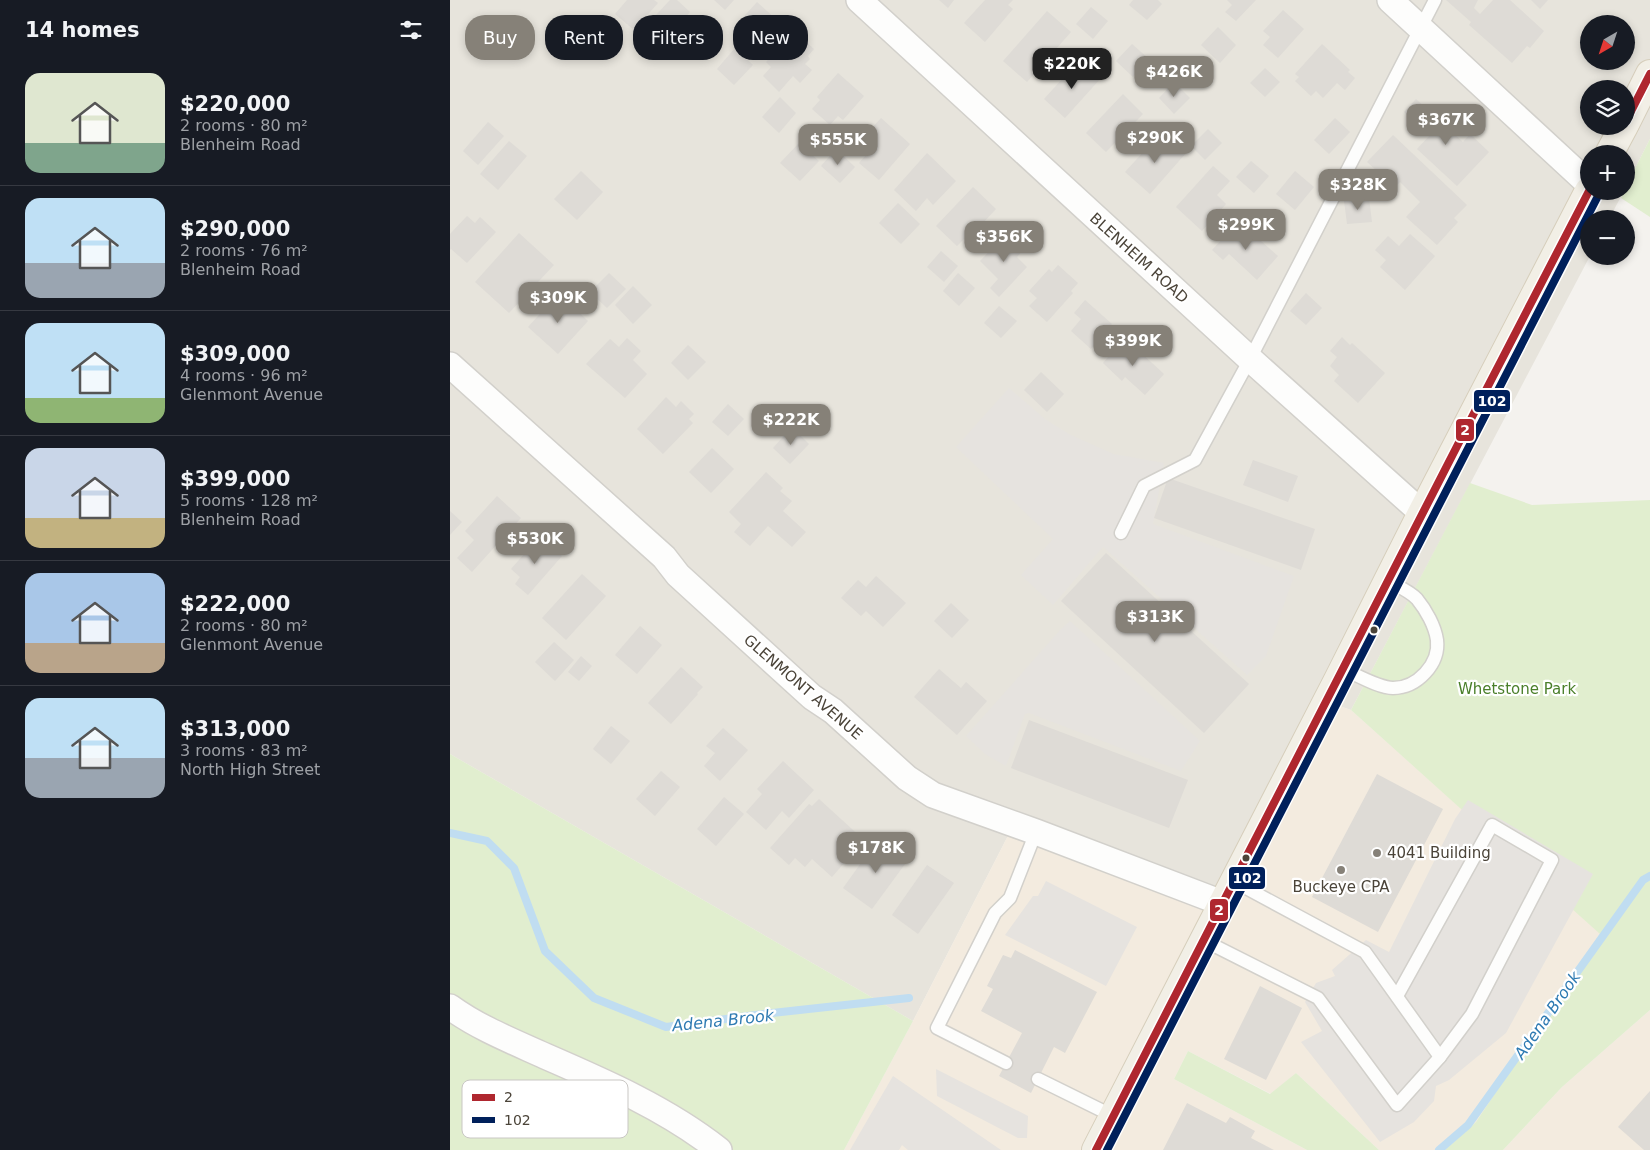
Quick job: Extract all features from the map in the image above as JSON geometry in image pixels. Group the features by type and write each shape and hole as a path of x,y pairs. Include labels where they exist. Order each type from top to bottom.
{"main road":[{"path":"1635,104 1650,74"},
{"path":"1096,1150 1584,200"}],"street":[{"name":"BLENHEIM ROAD","path":"859,0 1250,359 1422,513"},
{"path":"1390,0 1580,176"},
{"name":"GLENMONT AVENUE","path":"450,365 664,557 678,575 753,644 812,697 833,711 906,778 934,796 1036,832 1228,892"},
{"path":"450,1007 465,1018 499,1035 596,1080"},
{"path":"628,1095 646,1103 719,1150"}],"lane":[{"path":"1121,533 1144,486 1195,460 1250,359 1435,0"},
{"path":"1343,669 1385,687 1406,687 1418,680 1426,672 1435,657 1438,641 1422,605 1415,597 1388,580"},
{"path":"1203,940 1318,998 1397,1105 1440,1057 1472,1014 1552,860 1492,825 1397,996"},
{"path":"1006,1063 937,1028 996,914 1010,898 1036,832"},
{"path":"1228,892 1365,952 1440,1057"},
{"path":"1038,1079 1113,1116"}],"shaded area":[{"path":"450,0 1650,0 1650,139 1635,168 1635,145 1580,145 1580,200 1619,200 1614,210 1580,210 1580,265 1585,265 1351,710 1322,700 1216,901 1014,824 913,1021 450,754"},
{"path":"1009,388 1045,419 1069,434 1114,454 1164,463 1153,524 1294,576 1266,656 1247,675 1103,547 1053,605 1021,575 1053,539 956,447"},
{"path":"1070,621 1200,741 1181,771 1029,713 1025,714 1006,766 985,754 966,736"},
{"path":"1322,700 1351,710 1601,934 1476,1122 1445,1150 1379,1150 1296,1073 1271,1094 1188,1051 1174,1079 1307,1150 844,1150 913,1021 1014,824 1216,901"},
{"path":"1468,800 1593,874 1506,1033 1449,1080 1436,1086 1434,1101 1414,1122 1380,1142 1301,1042 1322,1031 1305,1002 1316,983 1335,976 1332,970 1366,940 1389,952 1455,819"},
{"path":"1046,881 1137,927 1106,986 1005,935 1033,896 1038,896"},
{"path":"1650,1010 1650,1150 1503,1150 1562,1087"},
{"path":"936,1069 1028,1116 1027,1138 1018,1138 937,1096"},
{"path":"893,1076 1001,1150 908,1150 902,1145 899,1150 850,1150"}],"green space":[{"path":"1650,139 1650,217 1624,200 1635,200 1635,168"},
{"name":"Whetstone Park","path":"1470,483 1532,505 1650,500 1650,1010 1562,1087 1503,1150 1445,1150 1476,1122 1600,934 1351,710"},
{"path":"450,754 913,1021 844,1150 450,1150"},
{"path":"1188,1051 1270,1094 1296,1073 1379,1150 1307,1150 1174,1079"}],"building":[{"path":"627,0 654,0 658,3 647,15 633,15 633,29 623,21 623,15 615,14"},
{"path":"670,0 677,0 690,12 687,15 656,15"},
{"path":"714,0 734,0 725,10"},
{"path":"939,0 954,0 948,8"},
{"path":"985,0 1013,0 1008,5 1013,9 985,42 964,23"},
{"path":"1133,0 1158,0 1162,4 1147,20 1129,5"},
{"path":"1227,0 1256,0 1236,21 1225,12 1232,5"},
{"path":"1446,0 1478,0 1474,8 1480,14 1493,0 1510,0 1544,31 1530,48 1527,46 1512,63 1469,25 1471,22"},
{"path":"1531,0 1548,0 1540,9"},
{"path":"757,2 771,15 745,15"},
{"path":"1091,7 1108,21 1093,39 1076,24"},
{"path":"1283,10 1304,29 1278,58 1263,45 1270,37 1263,31"},
{"path":"1047,11 1071,32 1027,82 1003,61"},
{"path":"1218,27 1236,45 1220,63 1201,45"},
{"path":"808,44 814,49 808,56"},
{"path":"1132,44 1149,59 1133,77 1116,61"},
{"path":"1322,44 1350,70 1348,72 1355,78 1345,90 1337,83 1323,98 1316,91 1311,96 1295,81 1299,77 1295,74"},
{"path":"733,50 733,60 748,60 753,65 734,85 717,69"},
{"path":"808,56 810,59 805,64 812,70 800,83 793,76 779,92 763,76 771,67 766,62 768,60 808,60"},
{"path":"1074,66 1082,73 1088,66 1101,78 1065,118 1044,99"},
{"path":"1265,68 1280,82 1265,97 1250,83"},
{"path":"838,73 864,96 843,120 838,116 830,125 812,109 820,100 817,97"},
{"path":"1174,82 1190,98 1174,114 1159,98"},
{"path":"1123,94 1143,114 1106,152 1086,133"},
{"path":"780,97 796,113 779,133 762,117"},
{"path":"1416,99 1463,142 1470,134 1489,152 1457,186 1417,149 1430,135 1404,112"},
{"path":"881,118 910,144 879,180 859,163 873,147 863,138"},
{"path":"1335,118 1350,132 1329,154 1314,140"},
{"path":"488,122 504,136 478,165 463,151"},
{"path":"1208,129 1222,143 1205,160 1191,146"},
{"path":"1393,135 1467,205 1454,218 1458,222 1437,245 1406,217 1420,202 1400,182 1395,187 1367,162"},
{"path":"1156,138 1166,147 1173,140 1186,153 1150,194 1125,172"},
{"path":"509,141 527,156 498,190 480,174"},
{"path":"799,143 819,161 800,181 780,163"},
{"path":"836,149 855,167 840,183 821,166"},
{"path":"927,153 956,181 933,205 927,198 916,211 894,190"},
{"path":"1251,161 1269,176 1254,193 1236,177"},
{"path":"1213,166 1230,181 1217,195 1226,204 1202,231 1176,207"},
{"path":"581,171 603,192 577,220 554,199"},
{"path":"1295,171 1314,187 1295,210 1276,194"},
{"path":"973,187 996,209 966,241 964,239 957,246 936,226"},
{"path":"1369,198 1372,222 1347,224 1344,201"},
{"path":"898,203 920,224 901,244 879,223"},
{"path":"467,216 475,223 480,217 496,232 467,263 450,250 450,234"},
{"path":"1242,224 1278,256 1257,280 1229,254 1223,260 1212,250 1235,225 1238,228"},
{"path":"519,233 554,265 509,313 475,282"},
{"path":"1007,233 1024,249 1017,257 1027,267 999,297 990,288 998,279 980,261"},
{"path":"1410,234 1435,256 1405,290 1380,267 1386,260 1375,250 1388,236 1399,246"},
{"path":"941,251 958,266 944,282 927,267"},
{"path":"1058,265 1078,283 1071,291 1073,293 1047,322 1029,306 1037,298 1029,291 1049,269 1052,272"},
{"path":"609,273 626,289 607,308 590,292"},
{"path":"958,273 975,288 959,306 943,291"},
{"path":"633,286 652,305 633,324 615,305"},
{"path":"559,293 588,321 558,354 528,327"},
{"path":"1306,293 1322,308 1306,325 1290,311"},
{"path":"1085,300 1112,324 1091,349 1071,331 1081,319 1074,313"},
{"path":"999,306 1017,321 1001,338 984,323"},
{"path":"1342,337 1350,345 1352,343 1385,373 1358,403 1334,381 1339,375 1330,366 1337,357 1330,351"},
{"path":"627,338 641,351 633,360 647,374 625,398 586,364 610,339 619,347"},
{"path":"1125,338 1164,374 1145,395 1125,377 1122,381 1103,363"},
{"path":"688,345 706,362 688,380 671,363"},
{"path":"1041,372 1064,394 1047,412 1024,390"},
{"path":"666,397 676,407 681,401 694,414 689,419 693,423 663,454 637,429"},
{"path":"728,404 744,419 728,436 712,422"},
{"path":"792,427 809,444 790,464 773,448"},
{"path":"712,448 734,469 711,493 689,472"},
{"path":"1253,460 1298,476 1288,502 1243,485"},
{"path":"766,472 783,488 780,491 792,501 783,511 806,532 792,547 768,526 750,546 734,532 741,524 729,512"},
{"path":"1168,478 1315,529 1301,570 1154,518"},
{"path":"497,496 521,518 472,572 457,558 474,540 465,531"},
{"path":"450,511 462,522 450,535"},
{"path":"539,537 562,556 528,595 515,584 520,577 511,569"},
{"path":"1106,553 1249,684 1204,733 1061,601"},
{"path":"582,574 606,596 566,640 542,618"},
{"path":"876,576 906,603 883,627 866,611 861,616 841,598 858,580 866,587"},
{"path":"951,603 969,620 952,638 934,621"},
{"path":"640,626 662,645 637,674 615,655"},
{"path":"554,642 574,660 555,681 535,662"},
{"path":"581,656 592,666 579,681 568,672"},
{"path":"681,667 703,687 671,724 648,703"},
{"path":"939,669 961,688 966,682 987,701 957,735 914,697"},
{"path":"1029,720 1188,780 1169,828 1011,768"},
{"path":"611,726 630,741 611,764 593,749"},
{"path":"723,728 748,750 720,781 704,766 715,753 706,746"},
{"path":"783,761 814,790 789,818 782,811 766,830 746,812 762,794 757,789"},
{"path":"661,771 680,787 655,816 636,799"},
{"name":"4041 Building","path":"1377,774 1443,809 1378,932 1312,897"},
{"path":"724,797 744,814 716,846 697,829"},
{"path":"819,799 864,840 832,877 812,859 805,867 795,858 789,865 770,848 809,804 812,806"},
{"path":"879,838 908,860 872,909 843,888"},
{"path":"927,865 954,883 918,934 892,915"},
{"path":"1015,950 1097,992 1065,1053 1054,1047 1031,1093 999,1076 1022,1033 981,1011 993,989 987,986 1003,955 1011,958"},
{"path":"1260,986 1302,1008 1266,1080 1224,1059"},
{"path":"1650,1091 1650,1150 1644,1150 1618,1127"},
{"path":"1187,1103 1226,1123 1230,1117 1255,1131 1251,1138 1274,1150 1163,1150"}],"waterway":[{"name":"Adena Brook","path":"450,833 487,841 514,868 545,951 594,998 666,1027 909,998"},
{"name":"Adena Brook","path":"1439,1150 1468,1125 1643,880 1650,876"}],"transit line":[{"name":"2","path":"1635,103 1650,74"},
{"name":"2","path":"1096,1150 1584,200"},
{"name":"102","path":"1107,1150 1596,200"}],"place":[{"name":"4041 Building","path":"1377,853"},
{"name":"Buckeye CPA","path":"1341,870"}]}
